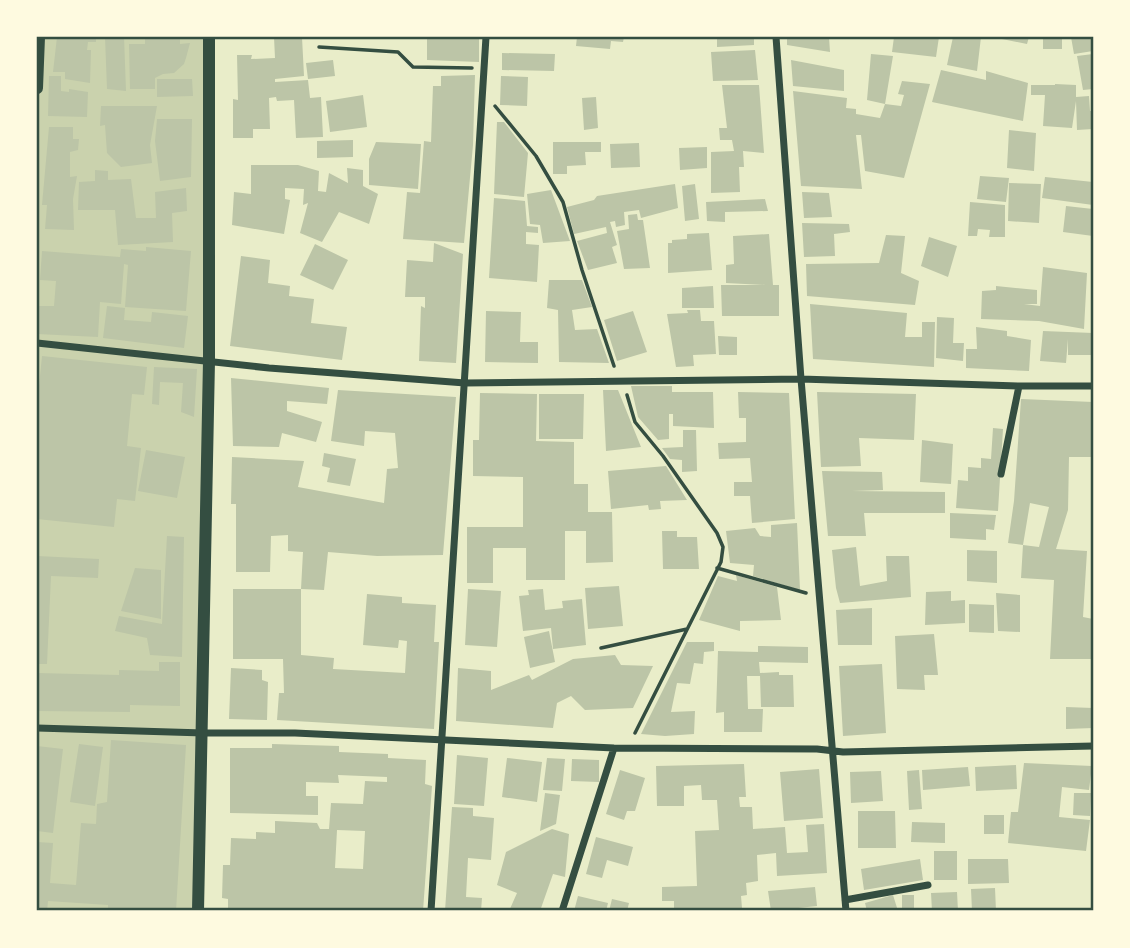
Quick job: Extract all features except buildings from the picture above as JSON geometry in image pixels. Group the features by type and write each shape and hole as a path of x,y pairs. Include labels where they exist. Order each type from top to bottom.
{"street":[{"path":"37,88 39,37"},
{"path":"198,911 204,733 209,361 209,37"},
{"path":"431,911 486,37"},
{"path":"776,37 818,597 846,911"},
{"path":"37,343 465,383 801,379 1093,386"},
{"path":"1001,474 1019,386"},
{"path":"37,728 295,733 614,748 832,751 1093,746"},
{"path":"562,911 614,748"},
{"path":"845,900 928,885"}],"path":[{"path":"319,47 398,52 413,67 484,68"},
{"path":"483,91 536,156 563,202 582,270 635,422 663,456 717,533 723,547 720,562 629,748"},
{"path":"717,568 818,597"},
{"path":"601,648 687,629"}],"green space":[{"path":"39,37 209,37 198,911 37,911"}]}
